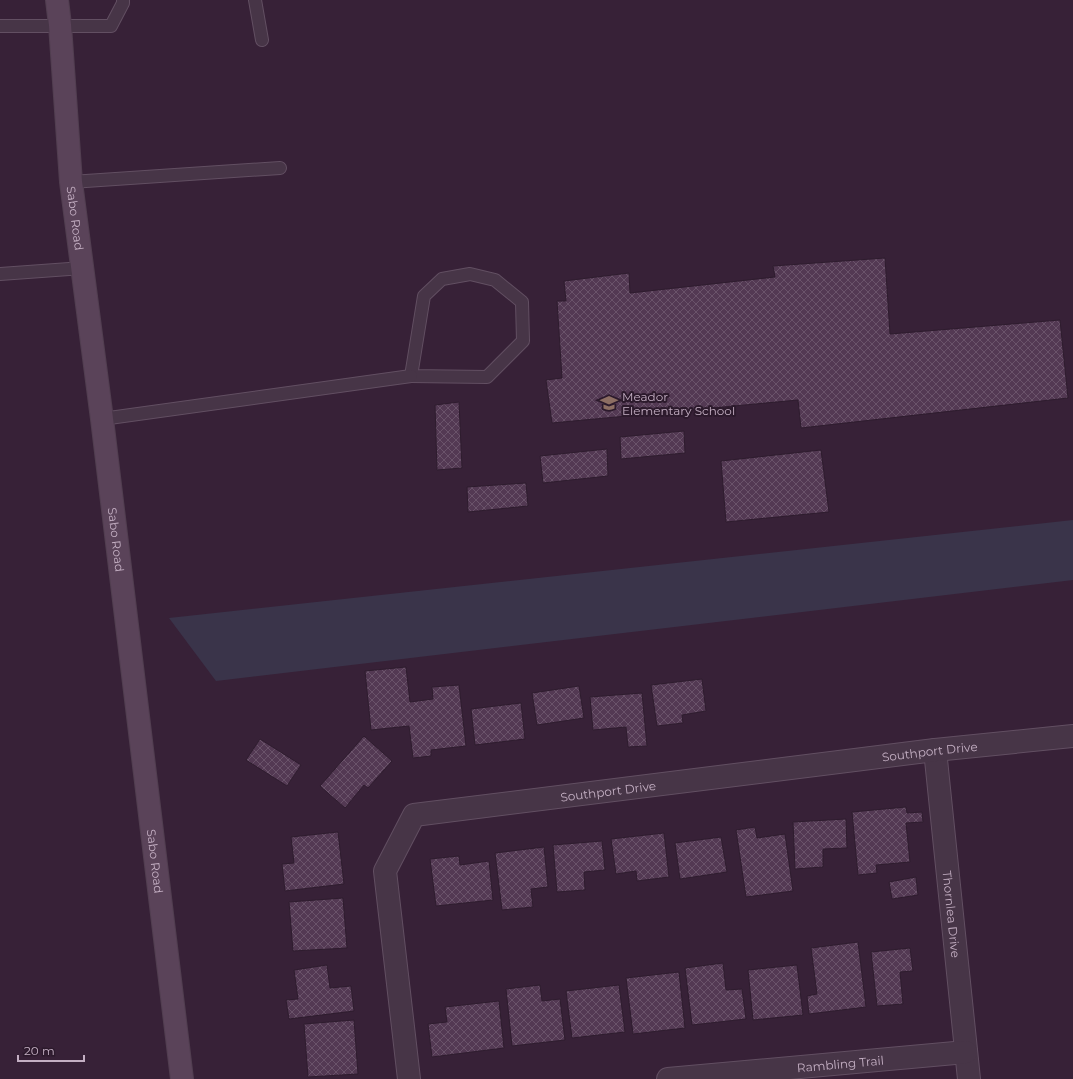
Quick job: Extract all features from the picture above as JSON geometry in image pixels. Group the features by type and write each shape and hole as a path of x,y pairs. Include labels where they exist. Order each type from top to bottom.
{"street":[{"name":"Sabo Road","path":"57,0 71,182 102,419 182,1079"},
{"name":"Southport Drive","path":"409,1079 385,871 414,815 935,750 1073,736"},
{"name":"Thornlea Drive","path":"935,750 968,1079"},
{"name":"Rambling Trail","path":"668,1079 966,1052"}],"lane":[{"path":"0,26 111,26 124,3 123,0"},
{"path":"255,0 262,40"},
{"path":"71,182 280,168"},
{"path":"0,274 83,268"},
{"path":"102,419 411,376 487,377 523,341 522,302 495,280 470,274 442,279 424,296 411,376"}],"shaded area":[{"path":"1073,520 1073,580 216,681 169,618"}],"building":[{"path":"885,258 890,334 1060,320 1068,398 801,428 798,400 552,423 546,380 562,378 557,301 566,301 564,281 629,273 630,293 775,277 773,266"},
{"path":"459,402 462,468 437,470 435,405"},
{"path":"684,431 685,453 621,459 620,437"},
{"path":"607,449 608,476 543,483 540,456"},
{"path":"821,450 829,512 726,522 721,461"},
{"path":"526,483 528,506 468,512 467,487"},
{"path":"406,667 410,702 433,699 432,687 459,685 466,746 431,750 431,756 413,758 409,726 371,730 365,671"},
{"path":"702,679 706,711 682,715 683,723 657,726 651,685"},
{"path":"579,686 584,718 537,725 532,693"},
{"path":"642,693 647,746 628,747 626,727 593,730 590,697"},
{"path":"521,703 525,739 475,745 471,709"},
{"path":"364,736 392,761 368,788 364,785 345,808 320,786"},
{"path":"260,739 301,765 287,786 246,760"},
{"path":"906,807 907,813 922,812 923,822 906,823 910,862 876,865 877,873 858,875 852,812"},
{"path":"846,819 847,848 823,849 823,867 795,869 793,822"},
{"path":"755,827 757,838 785,834 793,891 746,897 736,830"},
{"path":"338,832 344,884 285,891 282,864 294,863 291,837"},
{"path":"664,833 669,877 637,881 636,871 616,874 611,839"},
{"path":"721,837 727,872 680,879 675,843"},
{"path":"602,841 605,870 584,872 585,890 557,892 553,845"},
{"path":"544,847 548,887 531,889 533,907 502,910 495,853"},
{"path":"459,856 460,865 489,861 493,900 436,906 430,859"},
{"path":"916,877 918,895 892,899 889,882"},
{"path":"343,898 347,948 293,951 289,902"},
{"path":"858,942 866,1007 809,1014 807,996 817,994 811,948"},
{"path":"910,948 913,971 900,972 903,1004 877,1006 871,952"},
{"path":"723,963 726,990 742,989 746,1019 692,1025 685,968"},
{"path":"327,965 330,988 351,986 354,1011 289,1019 286,1000 298,999 294,970"},
{"path":"797,965 803,1015 753,1020 748,970"},
{"path":"679,972 685,1028 633,1034 626,978"},
{"path":"540,985 542,1001 560,999 565,1040 512,1046 506,989"},
{"path":"619,985 625,1032 572,1038 566,991"},
{"path":"499,1001 504,1048 432,1057 428,1024 447,1022 445,1007"},
{"path":"354,1020 358,1074 308,1077 304,1024"}],"place":[{"name":"Meador Elementary School","path":"609,403"}]}
